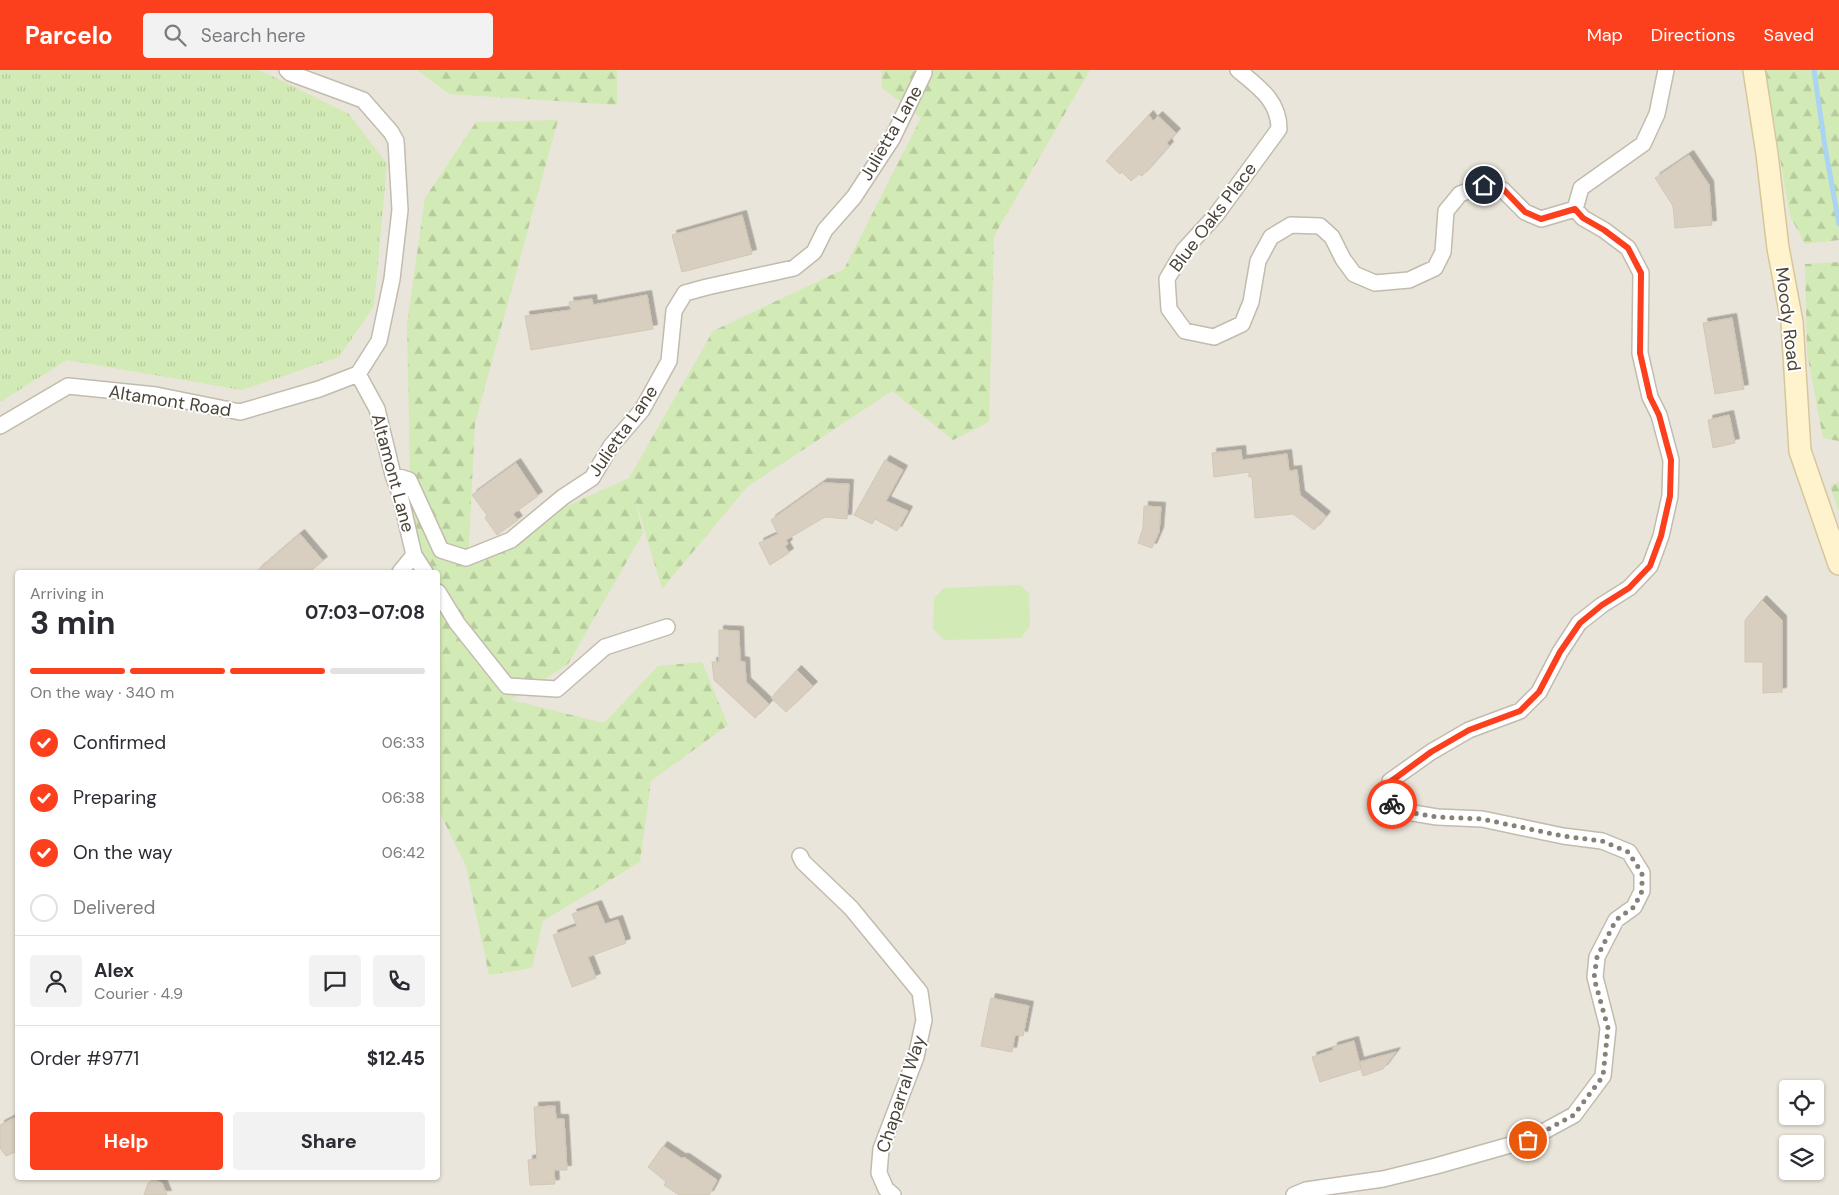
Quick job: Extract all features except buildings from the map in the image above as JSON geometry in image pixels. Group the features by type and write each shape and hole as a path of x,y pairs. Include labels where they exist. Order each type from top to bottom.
{"street":[{"path":"287,70 290,73 363,100 391,132 396,141 400,210 392,279 379,341 358,374"},
{"name":"Julietta Lane","path":"393,475 409,480 441,550 466,558 511,540 563,497 592,478 612,446 642,410 669,361 674,311 686,294 707,287 794,268 814,252 825,230 854,197 892,139 924,70"},
{"name":"Blue Oaks Place","path":"1238,70 1265,93 1279,116 1279,129 1216,215 1184,250 1167,278 1169,309 1185,331 1214,337 1242,324 1251,302 1258,261 1271,237 1291,225 1320,226 1332,237 1343,259 1354,274 1375,283 1409,280 1435,268 1443,252 1446,211 1460,194 1484,185 1504,190 1525,212 1541,219 1575,209"},
{"path":"1294,1195 1306,1190 1383,1179 1528,1140 1574,1115 1603,1076 1608,1028 1594,978 1597,957 1616,920 1634,907 1642,891 1642,873 1628,852 1602,841 1563,836 1482,819 1437,817 1400,811 1392,804 1390,782 1431,752 1469,730 1520,711 1539,692 1560,652 1580,623 1602,605 1629,588 1650,566 1661,536 1670,496 1671,460 1659,415 1650,397 1640,353 1641,273 1628,248 1604,230 1583,218 1575,209 1581,188 1643,144 1657,114 1666,70"},
{"name":"Moody Road","path":"1754,70 1767,154 1778,248 1792,322 1800,451 1839,564"},
{"name":"Altamont Road","path":"0,426 68,386 156,395 240,412 318,389 358,374"},
{"name":"Altamont Lane","path":"358,374 377,409 414,555 424,570"},
{"path":"402,570 414,555"},
{"path":"440,595 457,622 507,686 557,689 605,646 667,627"},
{"name":"Chaparral Way","path":"800,856 803,862 851,908 920,992 924,1020 916,1057 880,1149 879,1173 886,1189 893,1195"}],"shaded area":[{"path":"0,70 1839,70 1839,1195 0,1195"}],"green space":[{"path":"0,70 260,70 349,114 387,164 374,306 339,357 242,390 67,360 0,402"},
{"path":"417,70 617,70 617,105 449,94"},
{"path":"881,70 1090,70 994,236 989,422 953,440 892,391 747,487 662,589 634,495 643,533 568,664 511,700 604,723 658,666 702,662 728,725 651,781 640,862 543,921 532,968 489,975 466,866 440,813 440,570 412,570 407,324 425,198 476,122 558,120 475,423 468,563 567,506 629,478 713,331 844,269 921,118 882,88"},
{"path":"1765,70 1839,70 1839,240 1805,244 1790,216"},
{"path":"1839,262 1839,441 1823,438 1807,353 1805,264"},
{"path":"1839,482 1839,512 1830,486"},
{"path":"1021,585 1029,594 1030,626 1021,638 944,640 933,629 934,598 944,588"}],"waterway":[{"path":"1814,70 1839,224"}],"way so far":[{"path":"1392,804 1400,811 1437,817 1482,819 1563,836 1602,841 1628,852 1642,873 1642,891 1634,907 1616,920 1597,957 1594,978 1608,1028 1603,1076 1574,1115 1528,1140"}],"route":[{"path":"1392,804 1390,782 1431,752 1469,730 1520,711 1539,692 1560,652 1580,623 1602,605 1629,588 1650,566 1661,536 1670,496 1671,460 1659,415 1650,397 1640,353 1641,273 1628,248 1604,230 1583,218 1575,209 1541,219 1525,212 1504,190 1484,185"}]}
